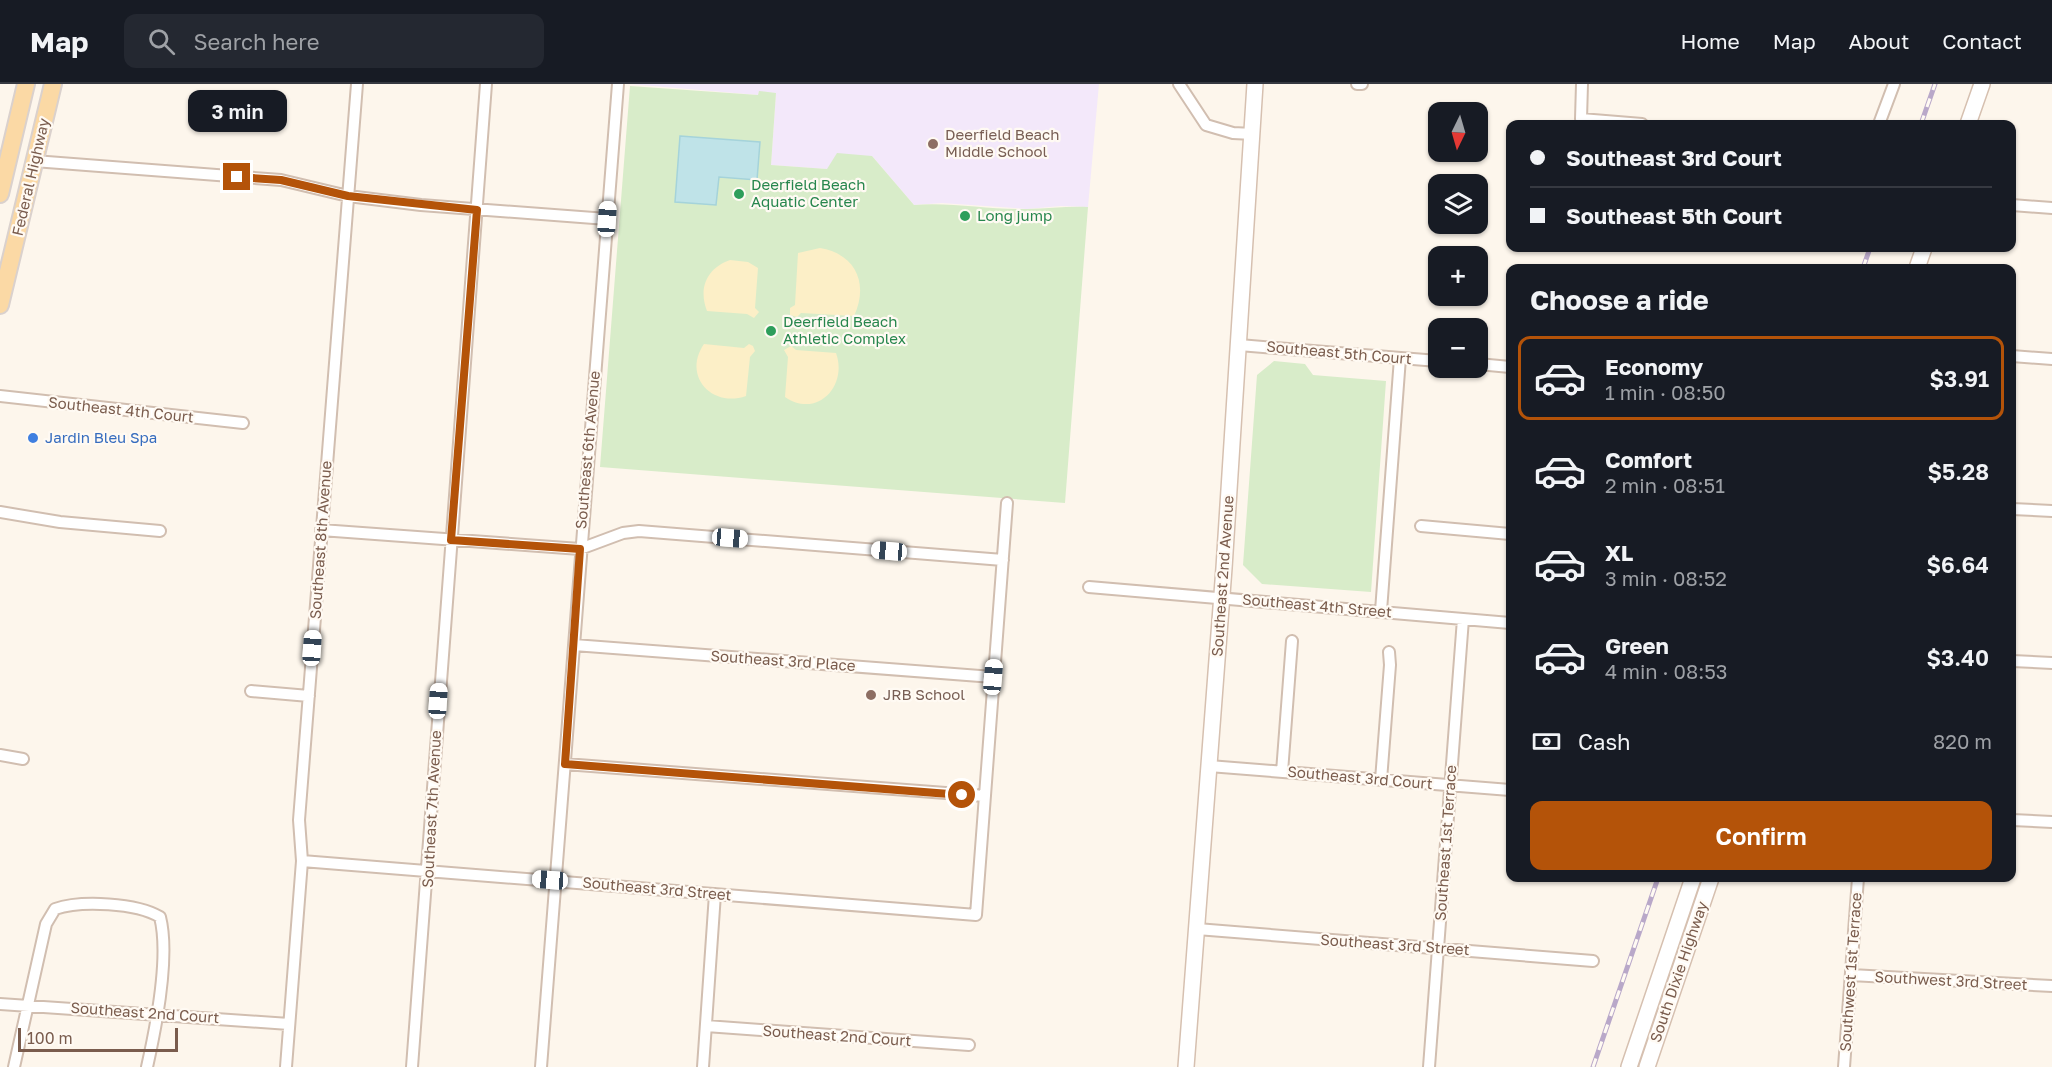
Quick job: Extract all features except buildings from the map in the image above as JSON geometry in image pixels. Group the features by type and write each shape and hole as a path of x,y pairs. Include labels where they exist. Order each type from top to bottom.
{"main road":[{"name":"Federal Highway","path":"2,187 26,84"},
{"name":"Federal Highway","path":"0,305 53,84"},
{"path":"20,109 24,143 34,161"},
{"path":"2,187 15,196 19,227"}],"street":[{"name":"Southeast 8th Avenue","path":"286,1067 302,861 299,820 357,84"},
{"name":"Southeast 7th Avenue","path":"412,1067 486,84"},
{"name":"Southeast 6th Avenue","path":"541,1067 618,84"},
{"path":"1179,84 1206,125 1233,133 1253,134"},
{"name":"Southeast 2nd Avenue","path":"1186,1067 1239,345 1255,84"},
{"path":"1357,84 1362,84"},
{"path":"1582,84 1581,119 1593,120"},
{"path":"1880,120 1894,84"},
{"path":"1969,120 1982,84"},
{"path":"34,161 281,180 348,196 477,210 607,219"},
{"path":"2016,205 2052,208"},
{"name":"Southeast 5th Court","path":"1239,345 1428,360"},
{"path":"2016,356 2052,359"},
{"path":"1381,611 1400,358"},
{"path":"1488,365 1506,367"},
{"name":"Southeast 4th Court","path":"0,396 243,423"},
{"path":"565,764 985,796 1007,503"},
{"path":"2016,509 2052,511"},
{"path":"0,512 60,522 160,531"},
{"path":"1421,526 1506,534"},
{"path":"321,530 580,549 623,533 639,531 1003,560"},
{"name":"Southeast 4th Street","path":"1089,587 1506,623"},
{"name":"Southeast 1st Terrace","path":"1429,1067 1463,619"},
{"path":"1282,772 1292,640"},
{"name":"Southeast 3rd Place","path":"573,645 993,677"},
{"path":"1381,780 1390,665 1389,652"},
{"path":"2016,661 2052,663"},
{"path":"251,691 309,696"},
{"path":"0,755 23,759"},
{"name":"Southeast 3rd Court","path":"1209,766 1506,790"},
{"name":"Southeast 3rd Street","path":"302,861 976,915 985,796"},
{"path":"2016,820 2052,822"},
{"name":"South Dixie Highway","path":"1629,1067 1692,882"},
{"name":"South Dixie Highway","path":"1647,1067 1710,882"},
{"name":"Southwest 1st Terrace","path":"1844,1067 1858,882"},
{"path":"703,1067 715,894"},
{"path":"14,1067 46,924 55,909 72,903 147,909 160,917 164,932 157,1013 147,1067"},
{"name":"Southeast 3rd Street","path":"1197,929 1593,961"},
{"name":"Southwest 3rd Street","path":"1851,975 2052,986"},
{"name":"Southeast 2nd Court","path":"0,1004 157,1013 289,1024"},
{"name":"Southeast 2nd Court","path":"706,1026 969,1045"}],"shaded area":[{"name":"Deerfield Beach Middle School","path":"630,84 1099,84 1088,207 1061,206 1027,209 942,203 914,205 872,156 827,169 771,165 776,93 759,92 758,95"}],"green space":[{"path":"630,86 758,95 759,91 776,93 771,165 827,169 837,153 872,156 914,205 942,204 1013,209 1088,207 1065,503 600,467"},
{"path":"1274,361 1305,364 1313,375 1386,381 1371,592 1262,584 1243,565 1257,375"}],"sand":[{"path":"820,248 843,257 856,272 860,293 854,316 801,313 797,317 790,315 790,308 795,305 798,253"},
{"path":"730,260 748,262 758,268 755,308 759,312 754,318 747,314 707,311 704,303 706,280 715,268"},
{"path":"704,344 744,348 749,344 753,346 755,351 750,357 746,396 734,399 722,397 712,393 704,386 696,367"},
{"path":"791,346 796,350 836,353 839,365 838,377 827,396 808,404 797,403 785,397 788,357 784,350"}],"water":[{"path":"680,136 760,142 757,180 719,177 716,205 675,202"}],"railway":[{"path":"1922,120 1935,84"},
{"path":"1864,264 1869,252"},
{"path":"1593,1067 1657,882"}],"place":[{"name":"Deerfield Beach Middle School","path":"933,144"},
{"name":"Deerfield Beach Aquatic Center","path":"739,194"},
{"name":"Long jump","path":"965,216"},
{"name":"Deerfield Beach Athletic Complex","path":"771,331"},
{"name":"Jardin Bleu Spa","path":"33,438"},
{"name":"JRB School","path":"871,695"}],"route":[{"path":"237,177 281,180 348,196 421,206 477,210 451,540 580,549 565,764 962,795"}]}
